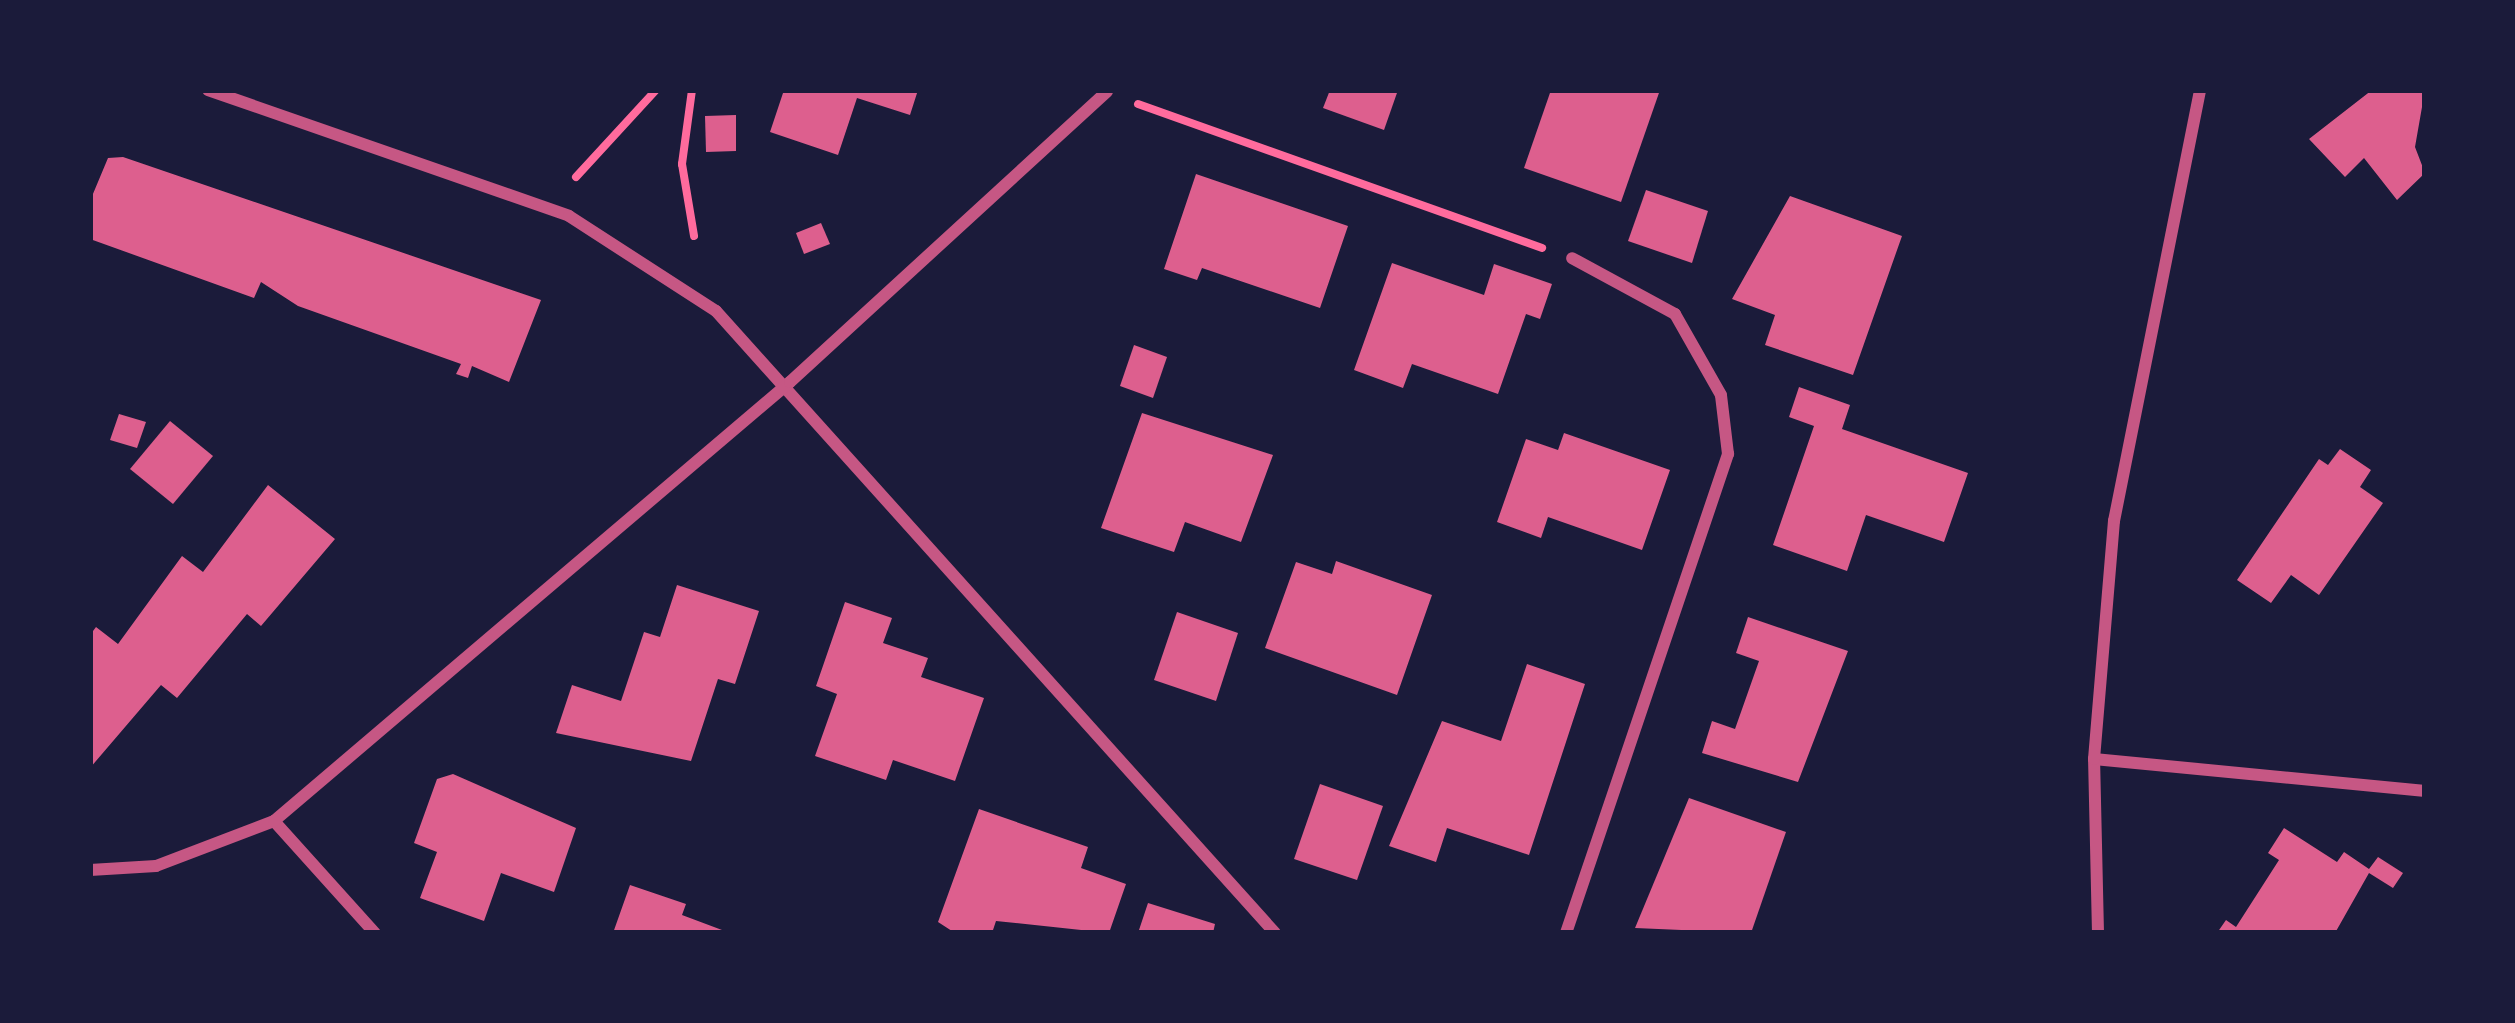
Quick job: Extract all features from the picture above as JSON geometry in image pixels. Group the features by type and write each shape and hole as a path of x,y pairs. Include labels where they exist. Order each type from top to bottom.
{"street":[{"path":"208,90 569,216 716,311 790,382 1275,933"},
{"path":"2098,933 2094,759 2114,521 2200,90"},
{"path":"90,870 156,866 274,820 790,382 1107,92"},
{"path":"1566,933 1728,454 1721,395 1675,314 1572,258"},
{"path":"2094,759 2425,791"},
{"path":"274,820 375,933"}],"path":[{"path":"576,177 656,90"},
{"path":"692,90 682,164 694,236"},
{"path":"1107,92 1572,258"}],"building":[{"path":"784,90 918,90 910,115 857,98 838,155 770,132"},
{"path":"1330,90 1398,90 1384,130 1323,108"},
{"path":"1551,90 1660,90 1621,202 1524,168"},
{"path":"2372,90 2425,90 2415,147 2425,173 2397,200 2364,158 2345,177 2309,139"},
{"path":"736,115 736,151 706,152 705,116"},
{"path":"123,157 541,300 509,382 472,366 468,378 456,374 461,364 298,306 261,282 254,298 90,239 90,201 108,158"},
{"path":"1196,174 1348,226 1320,308 1202,268 1197,280 1164,269"},
{"path":"1646,190 1708,211 1692,263 1628,241"},
{"path":"1790,196 1902,236 1853,375 1765,345 1775,315 1732,299"},
{"path":"821,223 830,244 804,254 796,233"},
{"path":"1392,263 1484,295 1494,264 1552,284 1540,319 1526,314 1498,394 1412,364 1403,388 1354,370"},
{"path":"1134,345 1167,357 1153,398 1120,386"},
{"path":"1799,387 1850,405 1842,429 1968,473 1944,542 1866,515 1847,571 1773,545 1814,426 1789,417"},
{"path":"1142,413 1273,455 1241,542 1185,522 1174,552 1101,528"},
{"path":"119,414 146,422 137,448 110,440"},
{"path":"170,421 213,456 173,504 130,469"},
{"path":"1564,433 1670,470 1642,550 1548,517 1541,538 1497,522 1526,439 1558,450"},
{"path":"2340,449 2371,470 2360,487 2383,503 2319,595 2291,575 2271,603 2237,580 2319,459 2328,465"},
{"path":"268,485 335,539 261,626 247,614 177,698 161,685 90,768 90,635 96,627 118,644 182,556 203,572"},
{"path":"1336,561 1432,595 1397,695 1265,648 1296,562 1332,574"},
{"path":"677,585 759,611 735,684 718,679 691,761 556,733 572,685 621,701 644,632 660,637"},
{"path":"845,602 892,618 883,643 928,658 921,677 984,698 955,781 893,760 886,780 815,756 837,694 816,686"},
{"path":"1177,612 1238,633 1216,701 1154,680"},
{"path":"1748,617 1848,651 1798,782 1702,753 1712,721 1735,729 1759,661 1736,653"},
{"path":"1527,664 1585,684 1529,855 1447,828 1436,862 1389,846 1442,721 1501,741"},
{"path":"453,774 576,828 554,892 501,873 484,921 420,898 437,852 414,843 437,779"},
{"path":"1320,784 1383,806 1357,880 1294,859"},
{"path":"1689,798 1786,832 1751,933 1635,928"},
{"path":"979,809 1088,847 1081,868 1126,884 1109,933 996,921 992,933 955,933 938,922"},
{"path":"2284,828 2337,862 2344,852 2369,869 2378,857 2403,873 2393,888 2369,873 2335,933 2217,933 2226,920 2236,927 2279,860 2268,853"},
{"path":"630,885 686,904 682,915 730,933 613,933"},
{"path":"1148,903 1215,924 1213,933 1138,933"}]}
